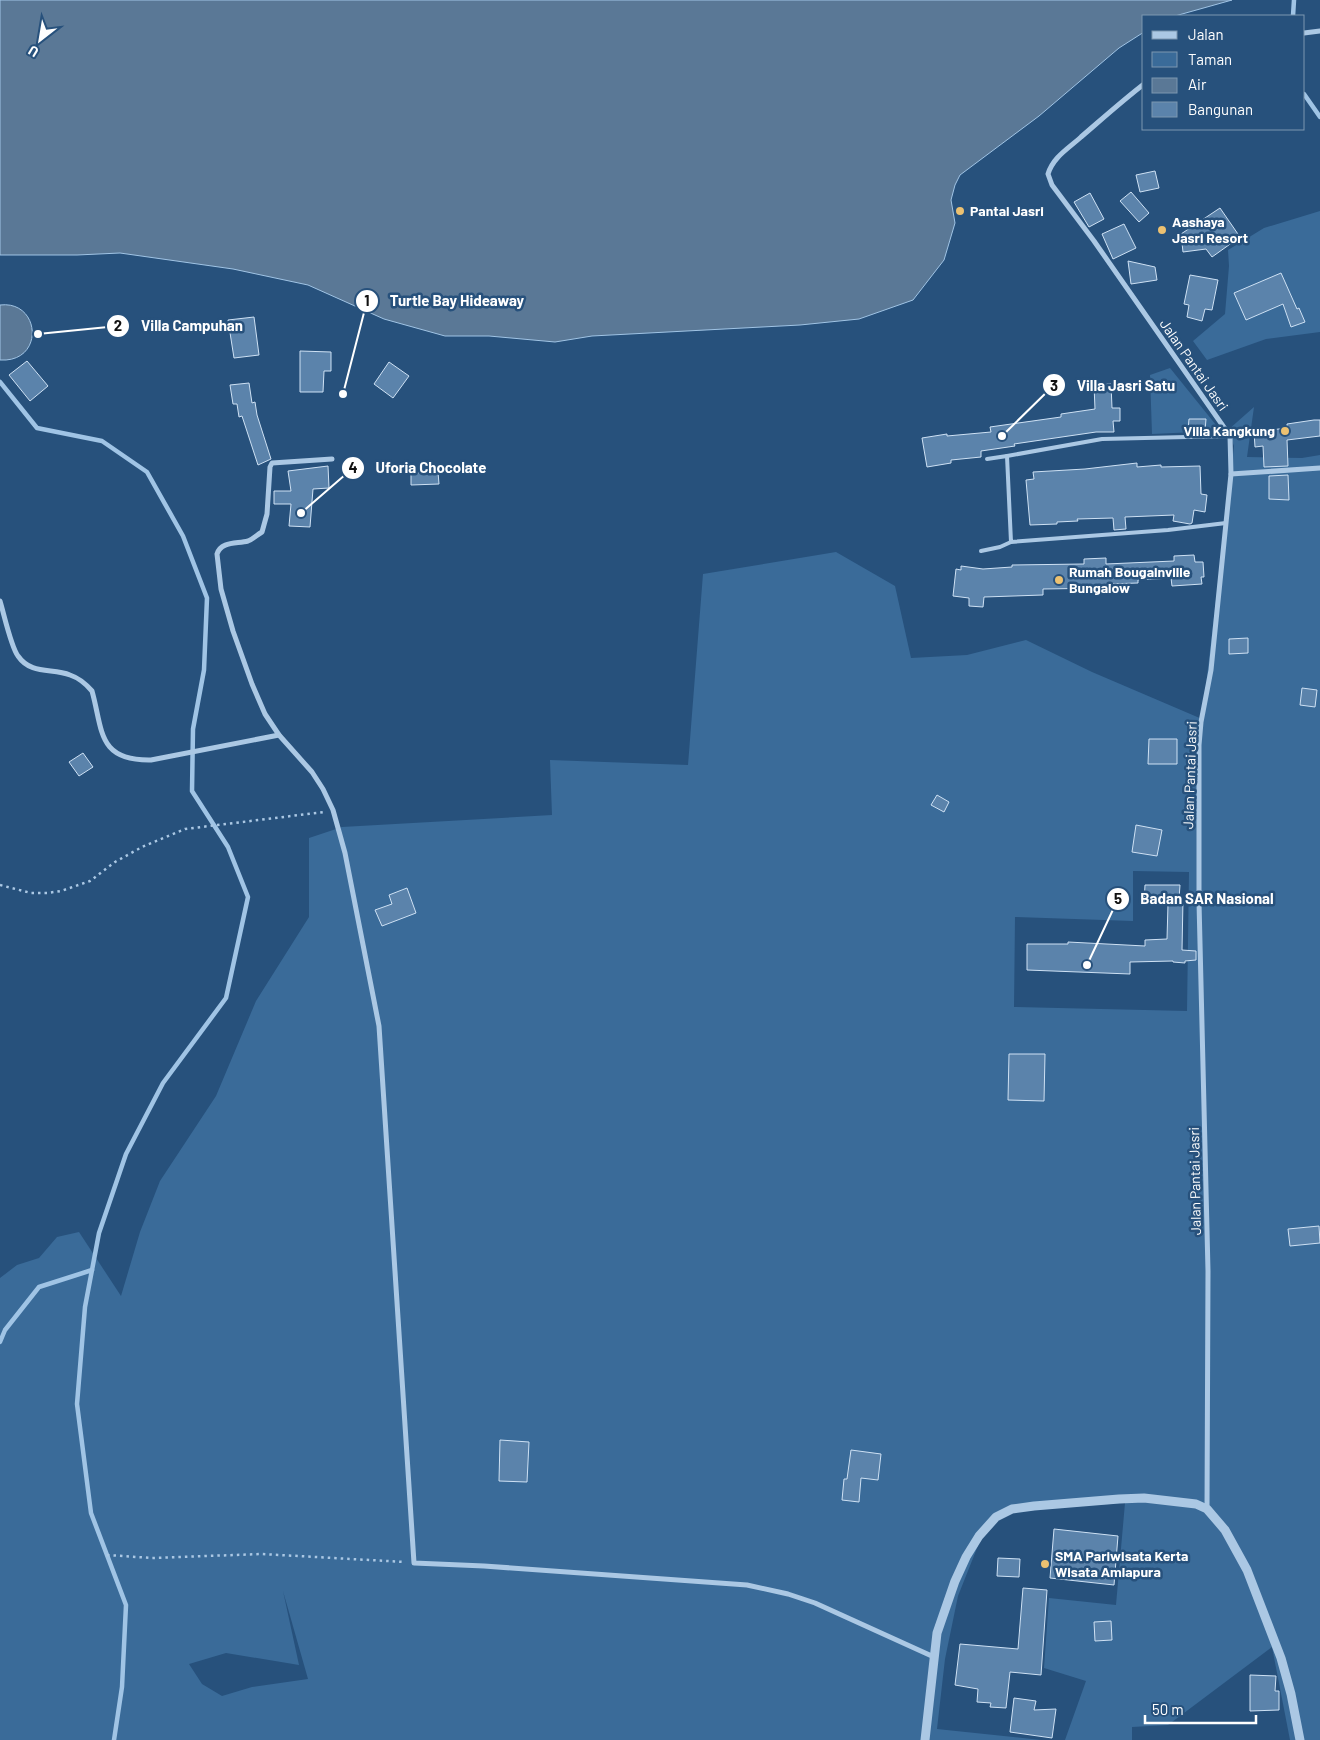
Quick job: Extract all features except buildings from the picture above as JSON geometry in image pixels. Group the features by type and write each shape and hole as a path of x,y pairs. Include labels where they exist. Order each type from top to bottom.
{"street":[{"path":"1305,33 1320,31"},
{"name":"Jalan Pantai Jasri","path":"1142,86 1112,109 1055,160 1049,169 1048,178 1230,436 1231,474 1226,524 1211,670 1201,722 1199,745 1199,902 1208,1271 1207,1509"},
{"path":"332,459 272,463 270,467 268,514 262,532 248,541 223,546 219,548 217,554 221,589 233,631 265,714 279,735 312,772 333,810 345,853 380,1026 414,1563 494,1567 747,1586 788,1594 815,1603 934,1657"},
{"path":"1231,474 1320,468"},
{"path":"0,602 16,654 23,663 37,670 69,674 78,678 92,690 103,738 109,747 126,757 138,760 151,760 279,735"},
{"path":"925,1740 937,1633 955,1581 979,1536 996,1517 1012,1509 1144,1498 1189,1502 1207,1509 1225,1530 1247,1570 1280,1658 1291,1694 1300,1740"}],"lane":[{"path":"987,460 1102,439 1230,436"},
{"path":"1007,456 1011,542"},
{"path":"981,551 1000,547 1011,542 1226,524"}],"path":[{"path":"0,885 32,893 47,893 76,887 90,881 115,862 142,847 185,829 333,810"},
{"path":"107,1555 152,1558 262,1554 414,1563"}],"green space":[{"path":"1320,211 1320,332 1266,339 1207,360 1193,341 1225,314 1229,266 1228,250 1264,228"},
{"path":"1170,368 1216,425 1217,431 1152,434 1150,375"},
{"path":"1254,407 1247,457 1302,458 1320,455 1320,1740 1290,1740 1272,1647 1168,1725 1132,1727 1132,1740 1065,1740 1086,1681 1044,1668 1049,1598 1116,1605 1125,1503 1007,1511 983,1533 958,1596 945,1659 937,1729 1041,1740 0,1740 0,1278 17,1265 39,1258 57,1237 79,1232 121,1296 140,1232 160,1181 216,1096 256,1001 309,917 309,838 342,827 552,815 550,760 688,765 703,574 836,552 895,586 911,658 967,655 1026,640 1092,672 1202,719 1234,446 1228,430","holes":["1133,871 1189,872 1187,1011 1014,1007 1015,917 1133,921","283,1591 308,1679 252,1687 222,1696 202,1684 189,1664 226,1653 299,1665"]}],"water":[{"path":"0,0 1232,0 1179,15 1142,15 1142,33 1119,48 1039,116 960,175 951,200 955,223 944,260 913,300 859,319 800,325 592,336 555,342 489,336 445,336 384,319 308,285 233,269 120,253 0,255"},
{"path":"0,305 14,306 24,312 30,321 31,343 25,352 15,358 0,360"}],"waterway":[{"path":"1293,15 1294,0"},
{"path":"1305,95 1320,117"},
{"path":"0,382 37,428 102,441 147,472 183,536 207,598 204,670 193,729 192,791 228,847 248,897 226,998 163,1083 126,1154 99,1233 85,1307 77,1404 91,1513 126,1605 122,1687 114,1740"},
{"path":"0,1342 5,1330 39,1287 92,1270"}],"place":[{"name":"Pantai Jasri","path":"960,211"},
{"name":"Aashaya Jasri Resort","path":"1162,230"},
{"name":"Villa Campuhan","path":"38,334"},
{"name":"Turtle Bay Hideaway","path":"343,394"},
{"name":"Villa Kangkung","path":"1285,431"},
{"name":"Villa Jasri Satu","path":"1002,436"},
{"name":"Uforia Chocolate","path":"301,513"},
{"name":"Rumah Bougainville Bungalow","path":"1059,580"},
{"name":"Badan SAR Nasional","path":"1087,965"},
{"name":"SMA Pariwisata Kerta Wisata Amlapura","path":"1045,1564"}]}
